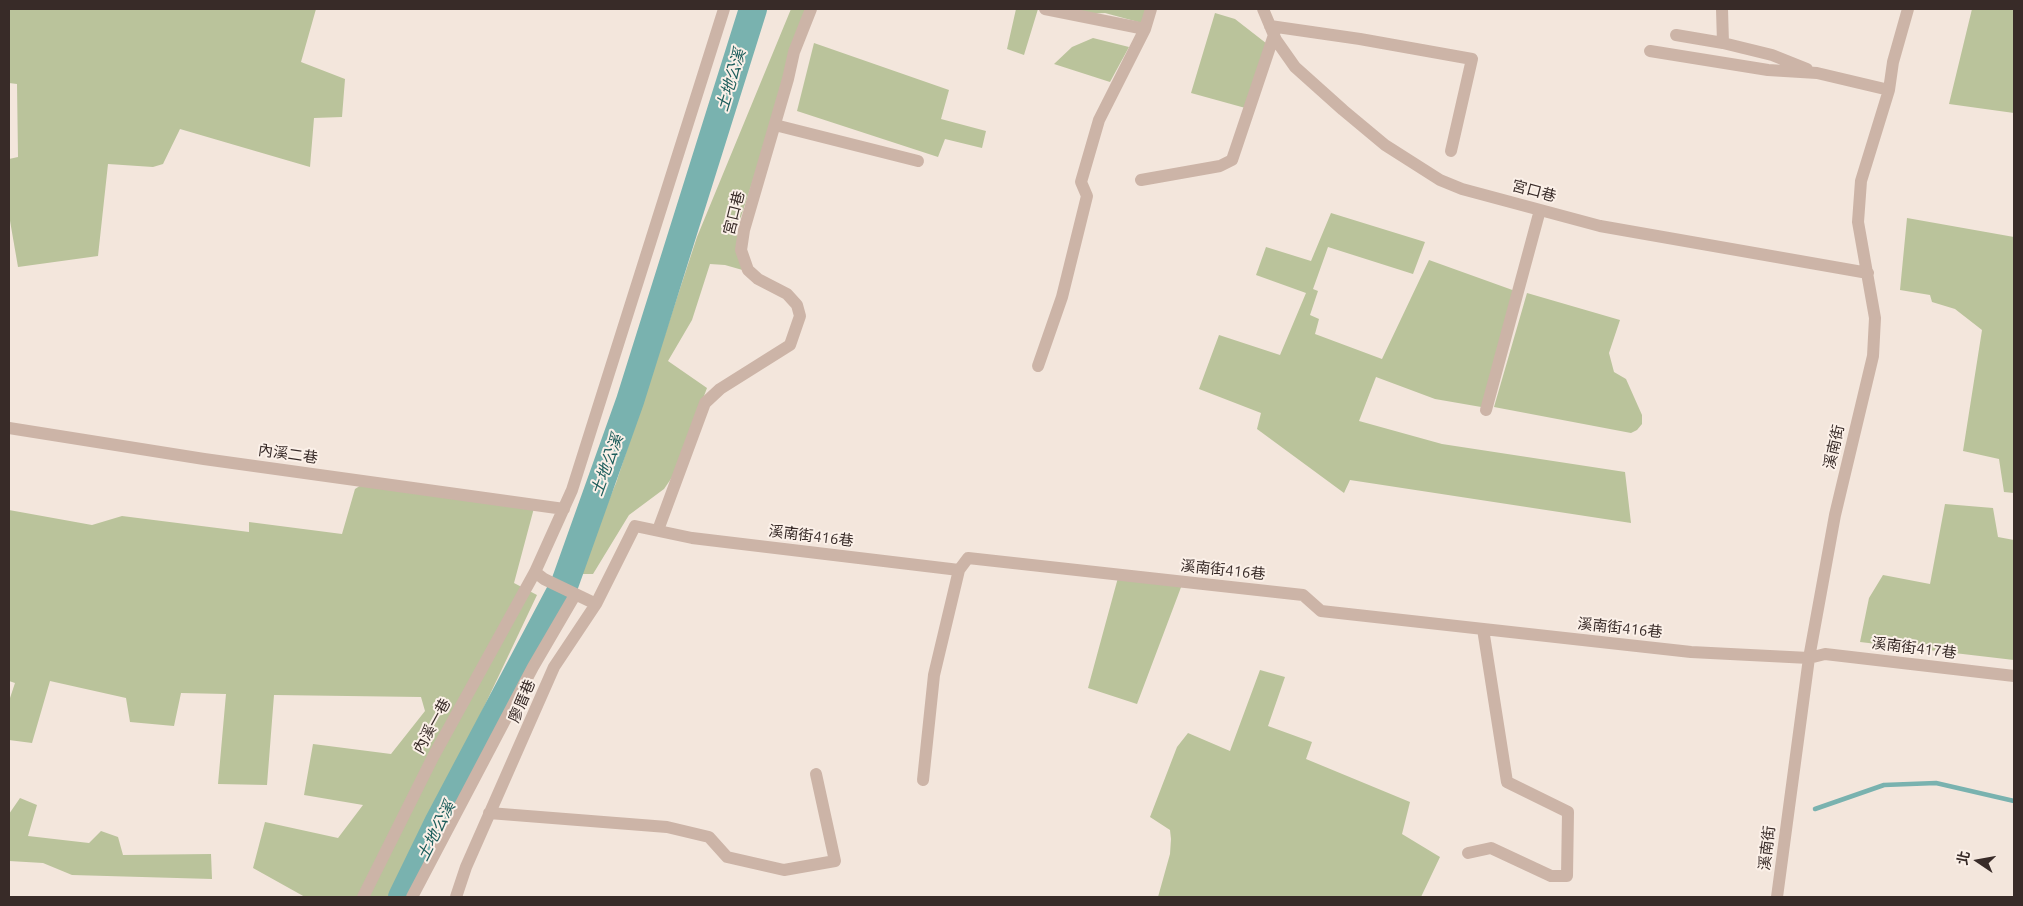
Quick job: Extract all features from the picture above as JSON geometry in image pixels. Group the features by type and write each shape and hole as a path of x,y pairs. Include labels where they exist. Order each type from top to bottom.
{"street":[{"name":"內溪一巷","path":"363,897 433,757 540,576 572,490 724,9"},
{"name":"宮口巷","path":"658,530 705,403 720,389 790,345 800,316 797,304 787,294 758,279 748,270 741,250 744,230 794,52 811,9"},
{"path":"1045,9 1145,29"},
{"path":"1038,366 1062,297 1087,196 1081,182 1099,120 1145,29 1150,9"},
{"name":"宮口巷","path":"1262,9 1272,30 1296,67 1384,145 1440,180 1462,189 1600,226 1868,273"},
{"path":"1722,9 1723,42"},
{"name":"溪南街","path":"1777,897 1809,658 1835,515 1873,356 1875,318 1858,222 1861,181 1889,90 1894,62 1908,9"},
{"path":"1141,180 1220,166 1232,160 1272,30 1472,59 1451,151"},
{"path":"1676,36 1723,42 1772,55 1817,73 1889,90"},
{"path":"1650,51 1768,70 1817,73"},
{"path":"775,125 918,161"},
{"path":"1486,410 1540,210"},
{"name":"內溪二巷","path":"9,428 204,459 564,510"},
{"name":"溪南街416巷","path":"635,526 692,538 959,570 968,558 1303,595 1322,611 1691,652 1809,658"},
{"name":"廖厝巷","path":"456,897 466,867 489,813 554,667 596,604 635,526"},
{"path":"923,780 934,675 959,570"},
{"path":"540,576 596,604"},
{"path":"412,897 533,666 575,595"},
{"path":"1468,853 1491,848 1551,876 1567,876 1568,812 1507,782 1483,629"},
{"name":"溪南街417巷","path":"1809,658 1825,654 2014,676"},
{"path":"489,813 667,827 709,837 727,857 784,870 835,861 816,774"}],"green space":[{"path":"9,9 316,9 301,62 345,79 342,117 314,118 310,167 180,129 163,164 153,167 108,164 98,256 18,267 9,215 9,159 18,157 17,84 9,83"},
{"path":"791,9 807,9 800,37 737,229 737,246 746,271 725,265 710,264 692,320 668,361 707,388 675,473 664,489 629,515 593,574 578,574 616,483 697,237"},
{"path":"1016,9 1038,9 1024,55 1007,49"},
{"path":"1067,9 1149,9 1142,23 1105,13 1083,14"},
{"path":"1972,9 2014,9 2014,113 1949,104"},
{"path":"1215,13 1235,19 1271,47 1249,109 1191,93"},
{"path":"1093,38 1129,47 1110,82 1054,64 1072,47"},
{"path":"814,43 949,90 941,119 986,131 982,148 945,139 938,157 797,111"},
{"path":"1331,213 1425,242 1413,274 1328,247 1313,289 1318,291 1310,315 1319,319 1315,334 1382,359 1429,260 1518,292 1487,408 1435,399 1376,377 1359,421 1442,444 1625,472 1631,523 1350,480 1344,493 1257,429 1261,413 1199,389 1219,335 1280,355 1306,293 1256,275 1266,247 1311,261"},
{"path":"1907,218 2014,237 2014,493 2004,492 1999,459 1963,451 1982,330 1955,309 1932,302 1930,295 1900,290"},
{"path":"1527,293 1620,320 1609,353 1614,372 1626,379 1642,415 1642,424 1637,430 1631,433 1494,407"},
{"path":"369,480 534,508 514,583 537,595 394,897 305,897 253,868 265,822 338,838 363,805 304,795 313,744 391,754 425,711 421,697 274,695 267,785 218,784 226,694 181,693 174,726 130,722 126,698 50,681 32,743 9,740 9,701 15,683 9,681 9,510 92,525 122,516 249,532 249,522 342,534 355,489"},
{"path":"1945,504 1993,508 1998,537 2014,540 2014,660 1860,642 1869,598 1883,575 1930,584"},
{"path":"1119,574 1183,582 1137,704 1088,688"},
{"path":"1260,670 1285,677 1268,726 1312,742 1306,759 1410,802 1402,834 1440,857 1421,897 1158,897 1170,854 1171,839 1170,830 1150,817 1177,747 1188,733 1230,751"},
{"path":"20,798 37,805 28,836 89,843 101,831 118,837 123,855 211,854 212,879 72,875 43,863 9,861 9,814"}],"waterway":[{"name":"土地公溪","path":"402,897 438,823 565,583 630,401 753,9"},
{"path":"1815,809 1884,785 1936,783 2014,801"}]}
